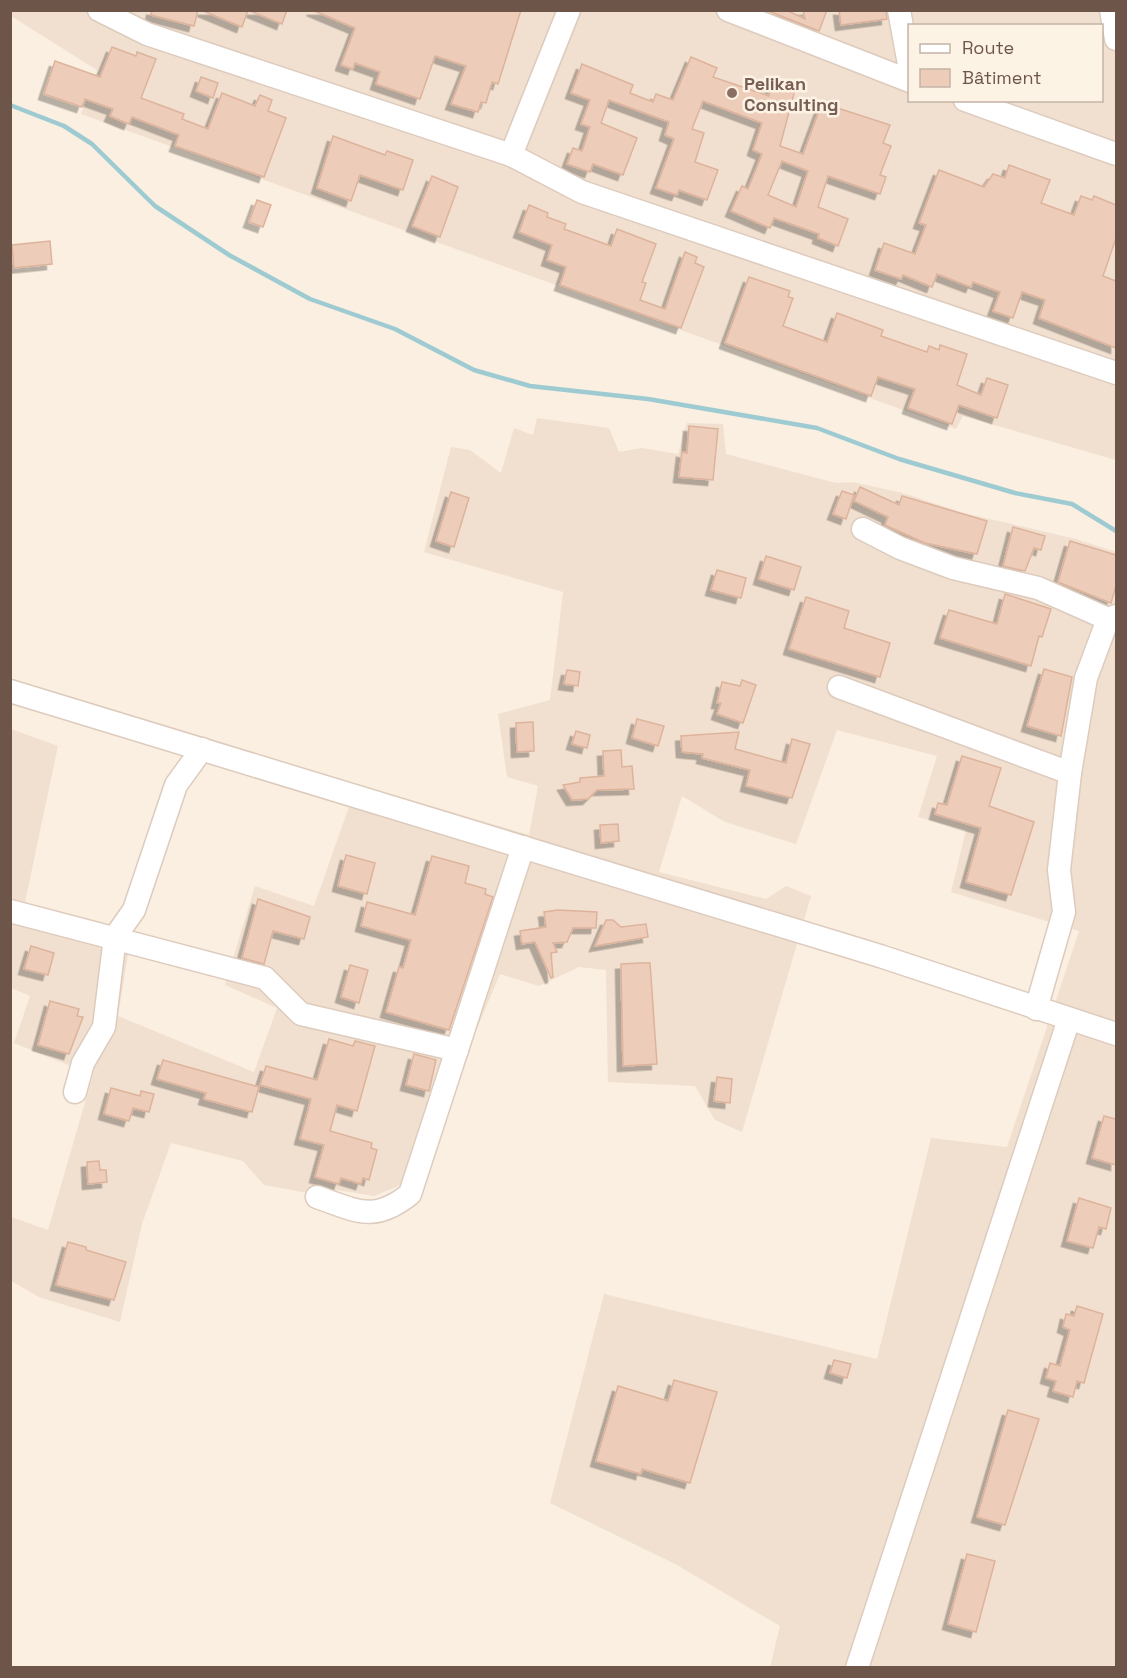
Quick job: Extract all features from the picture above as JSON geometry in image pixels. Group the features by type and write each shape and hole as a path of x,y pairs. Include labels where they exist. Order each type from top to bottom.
{"street":[{"path":"99,10 147,34 511,154 582,192 1116,373"},
{"path":"511,154 569,10"},
{"path":"728,10 908,81"},
{"path":"899,10 908,64"},
{"path":"1111,10 1116,39"},
{"path":"971,102 1116,154"},
{"path":"863,529 900,548 953,568 1038,588 1112,617 1086,678 1070,773 1059,870 1064,912 1035,1009"},
{"path":"839,687 1070,773"},
{"path":"10,691 880,956 1116,1034"},
{"path":"75,1092 83,1063 104,1027 115,937 134,910 176,785 202,749"},
{"path":"317,1197 369,1213 392,1208 410,1194 522,847"},
{"path":"10,911 265,978 301,1014 457,1050"},
{"path":"857,1668 1069,1019"}],"shaded area":[{"path":"10,11 1116,11 1116,460 963,416 956,429 81,114 97,70 11,16"},
{"path":"537,418 609,428 619,452 642,448 678,454 687,423 723,424 726,454 836,483 852,482 903,493 964,513 1076,539 1116,552 1116,1667 770,1667 780,1626 677,1565 550,1503 604,1294 877,1359 931,1138 1007,1147 1079,931 951,892 966,830 918,817 937,756 837,730 796,844 725,822 682,796 659,872 766,899 786,886 811,896 742,1132 715,1120 695,1086 608,1082 606,970 579,967 539,986 500,974 413,1180 374,1196 337,1190 330,1197 264,1185 243,1161 171,1143 142,1224 120,1322 39,1297 11,1281 11,1217 48,1230 93,1075 14,1043 30,996 11,988 11,729 58,746 25,902 132,930 118,1016 254,1072 277,1008 225,985 255,886 314,906 357,784 529,835 538,786 507,777 498,714 550,700 563,592 424,552 451,447 470,450 501,473 514,428 533,435"}],"building":[{"path":"152,10 198,10 194,26 151,15"},
{"path":"201,10 248,10 242,27"},
{"path":"248,10 287,10 282,24"},
{"path":"312,10 521,10 498,84 492,82 486,103 481,102 478,112 451,104 466,66 435,56 420,99 376,84 380,72 355,63 353,69 341,65 355,28"},
{"path":"766,10 786,10 805,19 803,10 827,10 819,31"},
{"path":"839,10 886,10 887,19 841,25"},
{"path":"112,47 136,56 137,52 156,59 141,98 184,114 182,119 208,129 222,93 255,106 260,95 272,100 268,111 286,118 264,177 175,146 179,135 132,117 129,124 110,116 113,109 85,99 82,107 44,94 55,61 100,77"},
{"path":"691,57 717,68 713,77 769,96 773,80 796,86 780,146 803,154 822,103 890,125 883,143 891,146 880,175 886,177 880,194 828,176 818,207 848,219 838,246 818,238 819,234 774,218 770,228 731,211 742,186 748,189 762,154 753,150 762,123 703,101 692,129 704,133 695,162 718,170 707,200 679,190 677,195 656,188 674,139 665,135 669,122 609,100 601,123 637,138 623,175 593,164 590,172 567,164 573,148 582,151 590,127 581,124 590,100 571,93 582,64 633,85 630,93 653,102 656,94 673,100","holes":["782,161 808,171 796,207 768,195"]},
{"path":"201,77 218,83 213,98 196,91"},
{"path":"333,136 385,155 387,151 413,160 403,190 360,175 351,201 317,188"},
{"path":"1009,165 1050,180 1041,203 1074,215 1081,196 1092,200 1094,196 1116,205 1116,238 1103,276 1116,281 1116,348 1039,318 1045,300 1022,292 1013,318 993,311 1000,292 973,282 971,287 937,274 932,287 903,275 901,279 875,270 884,243 915,254 926,225 919,223 939,170 984,187 993,174 1005,178"},
{"path":"432,176 458,187 440,237 412,226"},
{"path":"257,200 271,205 263,227 249,222"},
{"path":"529,205 548,213 547,217 566,224 564,229 611,246 617,229 656,244 642,282 646,283 640,300 665,309 685,252 697,257 695,263 704,267 681,328 560,285 566,267 547,260 552,245 519,232"},
{"path":"50,241 52,264 14,268 12,245"},
{"path":"749,277 790,291 788,297 793,298 783,326 827,342 837,313 883,330 881,336 927,352 929,346 939,350 940,345 967,354 957,385 981,395 987,378 1008,385 997,418 959,405 952,424 908,408 915,389 878,377 871,396 725,343"},
{"path":"689,426 718,429 713,480 679,477 682,452 687,453"},
{"path":"860,487 899,505 902,496 987,521 977,554 925,543 885,525 888,517 854,501"},
{"path":"842,491 854,495 846,519 833,514"},
{"path":"451,492 469,498 454,547 436,541"},
{"path":"1013,527 1045,536 1041,550 1034,548 1025,571 1003,566"},
{"path":"1070,541 1116,555 1116,586 1111,603 1058,582"},
{"path":"766,556 801,567 794,590 759,579"},
{"path":"717,570 746,578 741,598 711,590"},
{"path":"1005,594 1051,609 1042,637 1039,636 1031,666 940,638 949,610 997,624"},
{"path":"806,597 849,611 844,628 890,643 880,677 789,649"},
{"path":"1044,669 1072,677 1061,736 1027,726"},
{"path":"567,670 580,672 578,686 564,684"},
{"path":"742,680 756,685 743,723 717,714 721,703 717,703 722,682 740,686"},
{"path":"637,719 664,726 658,746 632,738"},
{"path":"533,722 534,751 517,752 516,723"},
{"path":"576,731 590,735 587,748 572,744"},
{"path":"739,732 735,749 786,763 792,739 810,744 792,798 746,786 750,770 702,758 703,754 682,752 681,736"},
{"path":"621,750 622,767 632,766 634,789 597,790 588,799 572,800 563,785 580,782 580,778 604,776 603,751"},
{"path":"962,756 1001,768 989,806 1034,822 1011,895 966,882 981,828 935,814 938,803 947,805"},
{"path":"618,824 619,841 601,843 600,825"},
{"path":"346,855 375,863 367,894 338,886"},
{"path":"432,856 469,866 465,883 486,889 485,894 493,897 449,1030 386,1012 399,967 403,968 411,940 361,926 367,902 415,915"},
{"path":"258,899 310,917 304,939 273,931 264,964 242,958"},
{"path":"558,910 597,912 596,928 573,928 567,942 553,943 557,952 551,953 553,977 551,978 535,942 522,944 520,931 546,927 544,912"},
{"path":"606,920 613,920 621,927 646,924 648,937 595,946"},
{"path":"31,946 54,953 48,975 24,969"},
{"path":"650,963 657,1064 623,1066 621,964"},
{"path":"350,965 368,970 359,1003 341,997"},
{"path":"50,1001 79,1009 77,1016 83,1017 69,1054 38,1045"},
{"path":"329,1039 353,1046 355,1041 375,1046 357,1111 337,1105 330,1131 372,1143 371,1148 377,1150 369,1180 363,1178 361,1184 341,1178 339,1184 315,1177 324,1145 300,1139 311,1099 260,1085 266,1066 317,1080"},
{"path":"414,1054 436,1060 429,1091 406,1085"},
{"path":"163,1060 259,1087 252,1112 204,1099 206,1093 157,1079"},
{"path":"717,1077 732,1079 730,1103 714,1101"},
{"path":"111,1088 140,1096 141,1091 154,1094 149,1112 133,1108 129,1121 104,1114"},
{"path":"1104,1116 1116,1119 1116,1165 1092,1158"},
{"path":"99,1161 100,1170 106,1170 107,1182 88,1184 87,1162"},
{"path":"1079,1198 1111,1208 1106,1229 1099,1227 1093,1248 1067,1241"},
{"path":"68,1242 126,1262 114,1300 56,1285"},
{"path":"1077,1306 1103,1314 1084,1383 1077,1381 1073,1397 1053,1391 1056,1381 1046,1378 1050,1363 1060,1366 1070,1330 1063,1327 1066,1314 1074,1316"},
{"path":"834,1360 851,1364 847,1378 830,1373"},
{"path":"674,1380 717,1392 690,1483 642,1469 641,1474 596,1461 618,1386 668,1401"},
{"path":"1008,1410 1039,1419 1005,1525 977,1517"},
{"path":"967,1554 995,1561 976,1632 948,1624"}],"waterway":[{"path":"10,105 64,126 92,144 155,206 229,255 310,299 395,329 474,370 530,386 648,399 817,428 899,459 1015,493 1072,504 1116,531"}],"place":[{"name":"Pelikan Consulting","path":"732,93"}]}
